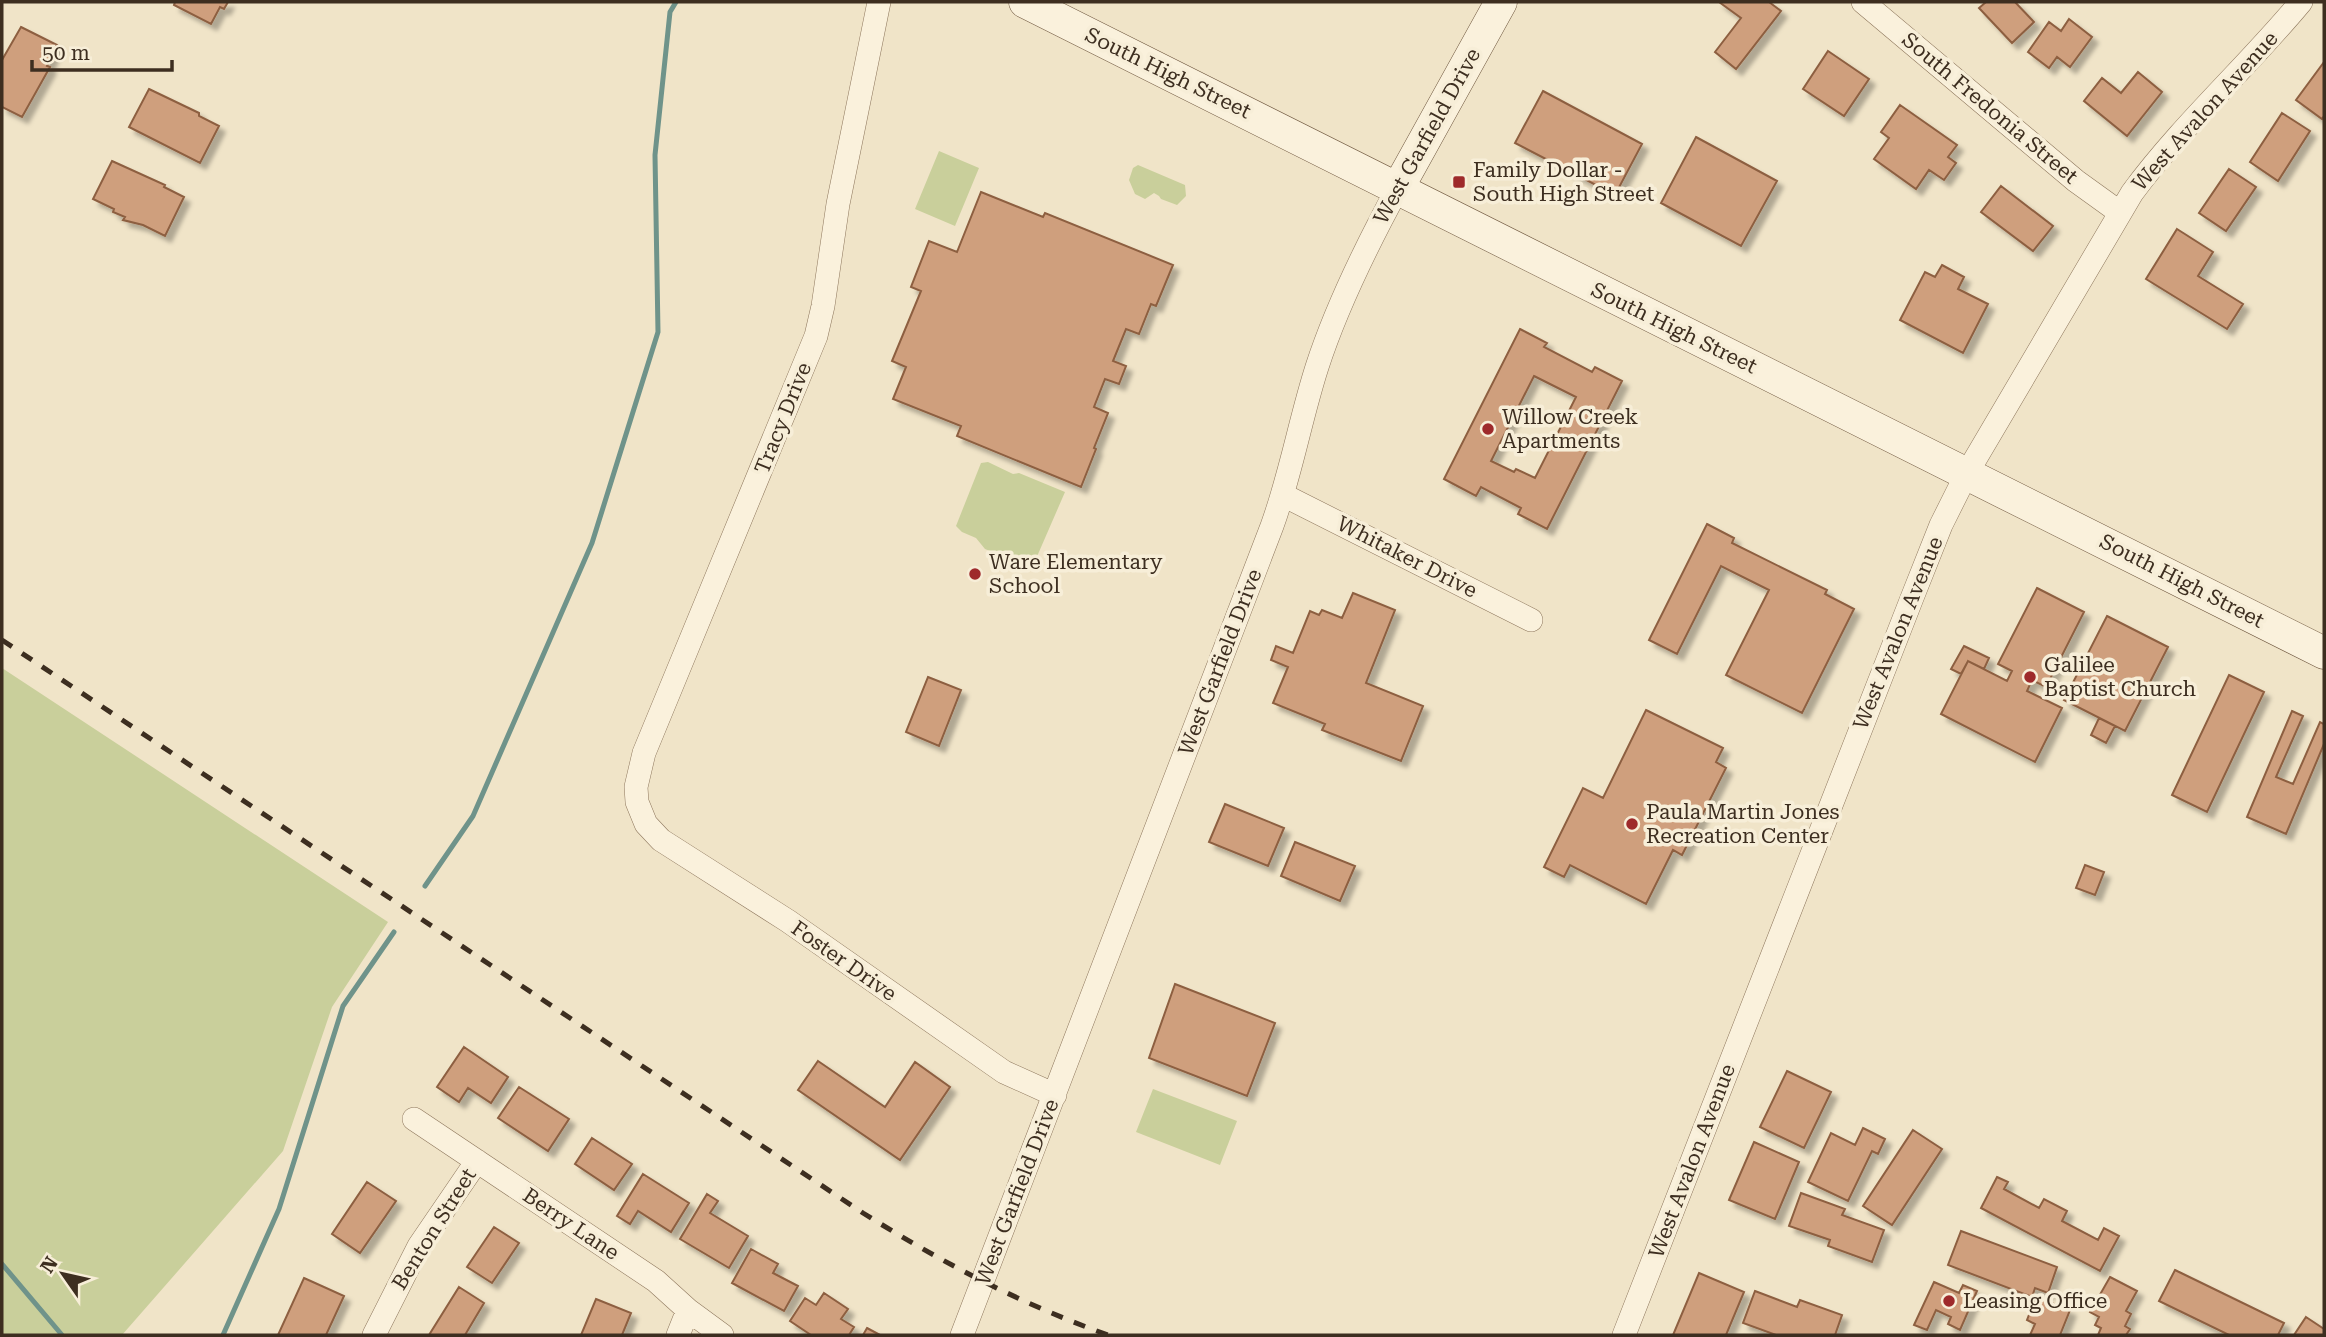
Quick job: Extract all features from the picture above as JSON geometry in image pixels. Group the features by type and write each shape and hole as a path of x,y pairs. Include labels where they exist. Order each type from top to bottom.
{"main road":[{"name":"South High Street","path":"1025,2 2324,653"},
{"name":"West Garfield Drive","path":"1398,188 1501,2"}],"street":[{"name":"Tracy Drive","path":"642,816 636,788 643,753 816,336 838,204 879,2"},
{"name":"South Fredonia Street","path":"1863,2 2071,176 2119,212"},
{"name":"West Avalon Avenue","path":"1624,1335 1933,545 1967,473 2119,212 2159,158 2254,57 2301,2"},
{"name":"West Garfield Drive","path":"962,1335 1283,495 1327,339 1352,278 1398,188"},
{"name":"Whitaker Drive","path":"1283,495 1531,620"},
{"name":"Foster Drive","path":"642,816 653,832 671,848 788,921 1004,1072 1055,1095"},
{"name":"Berry Lane","path":"414,1119 656,1281 688,1310 722,1335"},
{"name":"Benton Street","path":"374,1335 419,1246 477,1161"},
{"path":"678,1335 688,1310"}],"green space":[{"path":"939,151 979,168 955,226 915,209"},
{"path":"1138,165 1185,185 1186,196 1177,205 1154,193 1145,199 1135,194 1129,180 1133,168"},
{"path":"988,462 1013,474 1019,473 1065,492 1032,568 985,549 976,538 956,526 981,463"},
{"path":"2,668 388,922 332,1007 283,1151 122,1335 2,1335"},
{"path":"1153,1089 1237,1121 1220,1165 1136,1132"}],"building":[{"path":"175,2 228,2 224,9 220,7 211,24 174,5"},
{"path":"1719,2 1769,2 1781,11 1736,69 1715,52 1741,18"},
{"path":"1986,2 2015,2 2034,22 2012,43 1979,8"},
{"path":"2069,19 2092,37 2070,67 2057,57 2049,68 2028,52 2049,22 2061,31"},
{"path":"21,27 57,45 47,66 50,67 22,117 2,107 2,60"},
{"path":"1828,51 1869,79 1844,116 1803,89"},
{"path":"2324,62 2324,116 2322,119 2296,100"},
{"path":"2138,72 2162,92 2127,136 2084,101 2102,78 2121,93"},
{"path":"149,89 199,113 199,116 219,126 200,163 129,127"},
{"path":"1543,91 1642,144 1615,195 1515,143"},
{"path":"1900,105 1957,145 1948,157 1956,163 1944,180 1929,170 1916,189 1874,159 1889,138 1881,132"},
{"path":"2282,113 2310,131 2278,181 2250,162"},
{"path":"1696,137 1777,181 1741,246 1661,203"},
{"path":"112,161 165,185 164,187 184,197 165,236 143,225 123,220 125,217 113,212 114,209 93,199"},
{"path":"2229,169 2256,187 2226,231 2199,213"},
{"path":"2001,186 2053,226 2033,251 1981,212"},
{"name":"Ware Elementary School","path":"981,192 1043,217 1045,213 1173,265 1156,306 1151,304 1139,334 1126,329 1113,361 1126,366 1119,384 1105,379 1094,407 1108,413 1081,487 957,436 961,426 893,399 906,367 892,361 921,291 911,287 929,241 957,252"},
{"path":"2177,229 2213,252 2198,276 2243,304 2227,329 2146,279"},
{"path":"1942,265 1964,277 1958,289 1988,304 1963,353 1900,320 1925,272 1935,277"},
{"name":"Willow Creek Apartments","path":"1520,329 1547,343 1544,347 1592,372 1595,367 1622,381 1547,529 1518,514 1521,508 1481,487 1476,496 1444,479","holes":["1534,376 1576,397 1535,478 1491,461"]},
{"path":"1707,524 1734,538 1732,543 1827,590 1825,594 1854,609 1802,713 1726,675 1769,590 1721,566 1677,654 1649,640"},
{"name":"Galilee Baptist Church","path":"2037,588 2084,612 2046,687 2032,680 2027,691 2062,708 2035,762 1941,714 1968,661 2007,681 2012,671 1998,664"},
{"path":"1353,593 1395,610 1366,683 1423,706 1401,761 1322,730 1325,724 1273,703 1288,667 1271,660 1276,646 1293,653 1310,611 1319,615 1322,610 1342,618"},
{"path":"2107,616 2168,647 2125,731 2064,700"},
{"path":"1964,646 1989,658 1984,669 1968,661 1961,674 1951,669"},
{"path":"2229,675 2264,692 2207,812 2172,795"},
{"path":"928,677 961,690 939,746 906,732"},
{"name":"Paula Martin Jones Recreation Center","path":"1646,710 1723,748 1716,762 1726,768 1682,855 1673,850 1646,904 1570,865 1564,877 1544,867 1583,788 1603,798"},
{"path":"2292,711 2303,716 2276,777 2293,784 2320,722 2324,724 2324,744 2286,834 2247,817"},
{"path":"2099,718 2115,726 2106,743 2091,735"},
{"path":"1225,804 1284,828 1268,866 1209,842"},
{"path":"1295,842 1355,866 1340,901 1281,876"},
{"path":"2085,865 2104,872 2095,895 2076,888"},
{"path":"1175,984 1275,1023 1247,1096 1149,1058"},
{"path":"464,1047 508,1077 491,1103 468,1088 459,1102 437,1087"},
{"path":"818,1061 885,1107 915,1062 950,1087 900,1160 798,1090"},
{"path":"1787,1071 1831,1092 1804,1148 1760,1127"},
{"path":"519,1087 569,1119 548,1151 498,1118"},
{"path":"1863,1128 1885,1139 1878,1154 1872,1151 1848,1201 1808,1182 1831,1133 1855,1145"},
{"path":"1913,1130 1942,1149 1892,1225 1863,1206"},
{"path":"592,1138 632,1164 614,1190 575,1164"},
{"path":"1754,1142 1799,1162 1775,1219 1729,1200"},
{"path":"643,1174 689,1203 671,1232 638,1211 630,1224 617,1216"},
{"path":"1997,1177 2008,1182 2004,1189 2039,1208 2044,1199 2067,1211 2062,1221 2098,1240 2104,1228 2119,1236 2100,1271 1981,1208"},
{"path":"367,1182 396,1201 360,1253 332,1234"},
{"path":"1801,1193 1845,1209 1842,1215 1884,1230 1872,1262 1828,1246 1830,1240 1789,1226"},
{"path":"707,1194 718,1201 710,1213 748,1236 729,1268 680,1239"},
{"path":"494,1227 519,1243 492,1283 467,1267"},
{"path":"1961,1231 2057,1267 2048,1293 2035,1288 2032,1297 1948,1265"},
{"path":"751,1249 778,1264 773,1273 798,1286 784,1311 732,1283"},
{"path":"2175,1270 2284,1323 2278,1335 2229,1335 2159,1301"},
{"path":"1699,1273 1744,1292 1726,1335 1673,1335"},
{"path":"2110,1277 2137,1291 2126,1311 2131,1314 2125,1326 2130,1329 2126,1335 2098,1335 2101,1328 2095,1325 2099,1317 2090,1312"},
{"path":"304,1278 344,1296 326,1335 278,1335"},
{"name":"Leasing Office","path":"1934,1282 1959,1293 1963,1285 1977,1291 1960,1330 1948,1324 1951,1317 1936,1310 1927,1330 1914,1325"},
{"path":"459,1287 484,1303 465,1335 429,1335"},
{"path":"1755,1291 1797,1307 1800,1300 1842,1315 1835,1335 1776,1335 1743,1323"},
{"path":"824,1293 848,1309 841,1319 854,1327 849,1335 811,1335 790,1321 805,1298 816,1305"},
{"path":"2036,1297 2070,1310 2060,1335 2030,1335 2035,1324 2027,1320"},
{"path":"596,1299 631,1313 622,1335 581,1335"},
{"path":"2306,1317 2324,1329 2324,1335 2294,1335"},
{"path":"867,1328 880,1335 863,1335"}],"waterway":[{"path":"425,886 473,816 592,543 658,332 655,155 670,12 676,2"},
{"path":"223,1335 279,1209 343,1006 394,932"},
{"path":"2,1264 62,1335"}],"railway":[{"path":"2,640 863,1213 982,1281 1044,1310 1108,1335"}],"place":[{"name":"Family Dollar - South High Street","path":"1459,182"},
{"name":"Willow Creek Apartments","path":"1488,429"},
{"name":"Ware Elementary School","path":"975,574"},
{"name":"Galilee Baptist Church","path":"2030,677"},
{"name":"Paula Martin Jones Recreation Center","path":"1632,824"},
{"name":"Leasing Office","path":"1949,1301"}]}
